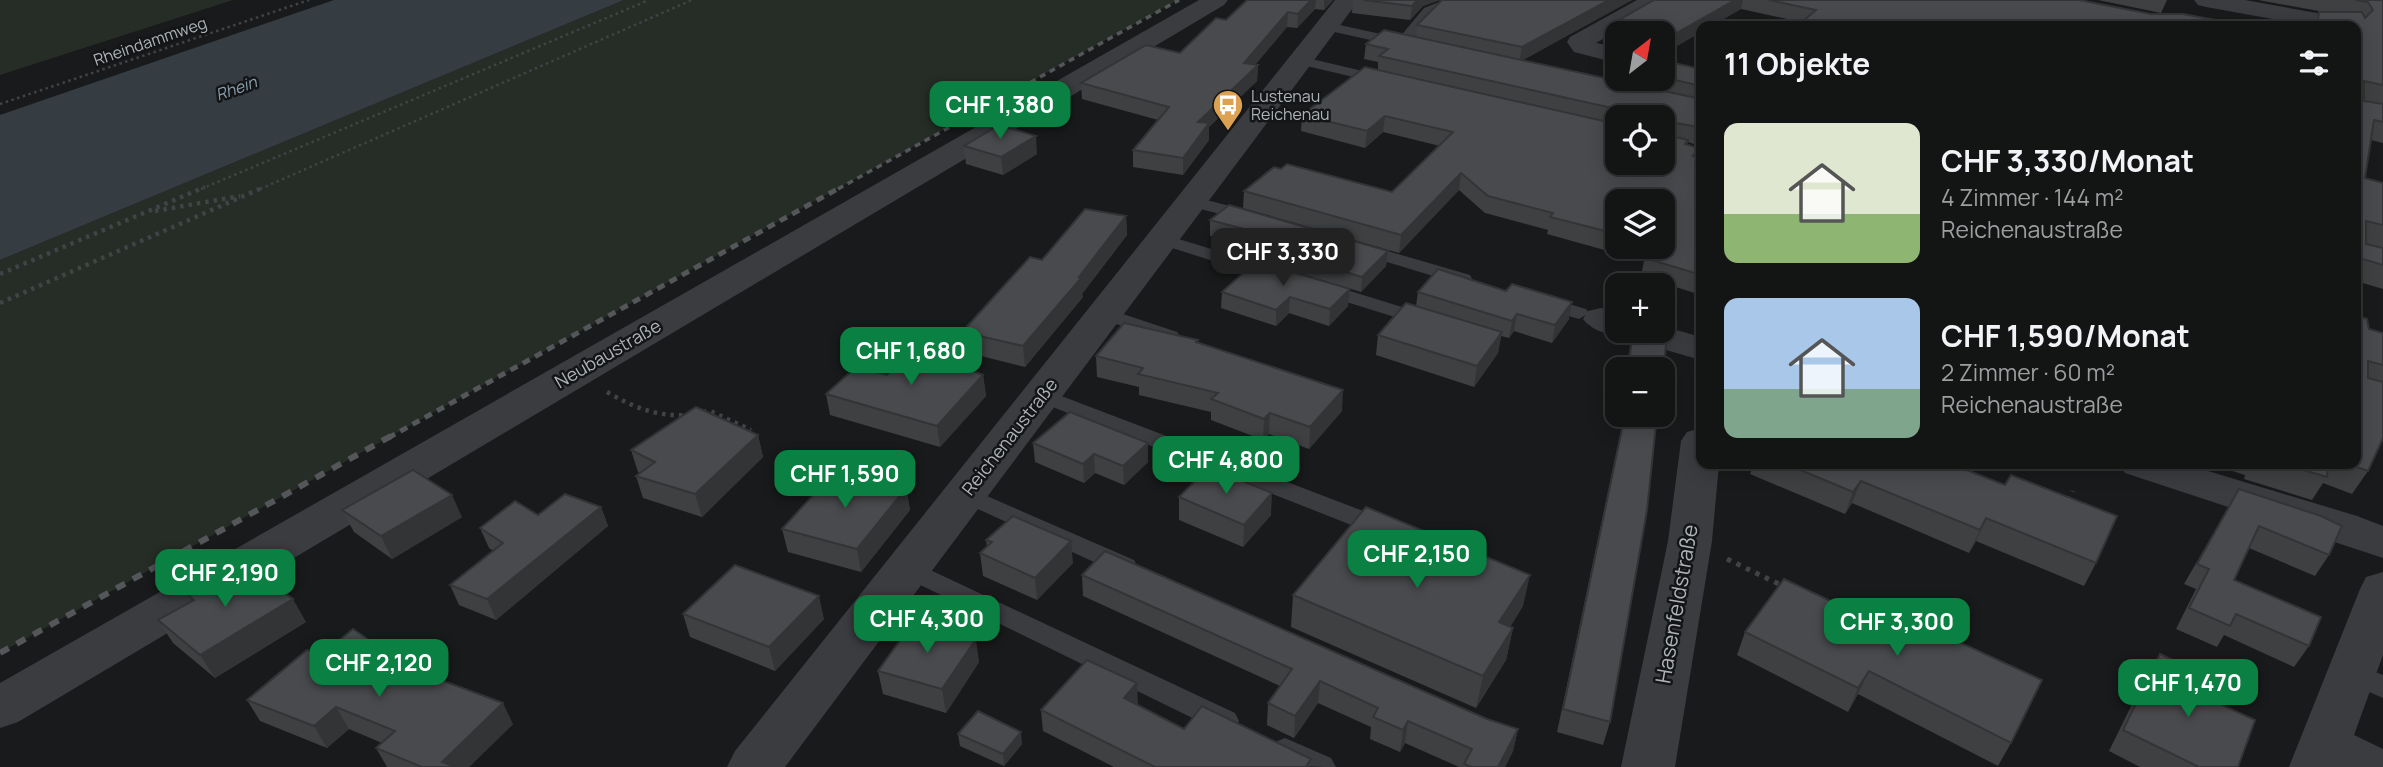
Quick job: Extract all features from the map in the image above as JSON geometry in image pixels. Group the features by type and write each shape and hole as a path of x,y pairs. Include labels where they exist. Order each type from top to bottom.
{"street":[{"name":"Neubaustraße","path":"0,708 1216,0"},
{"path":"1616,21 1654,0"},
{"path":"2206,0 2320,21"},
{"name":"Reichenaustraße","path":"754,767 1336,13"},
{"path":"1605,27 1579,42 1583,47 1605,52"},
{"path":"1675,341 1696,348"},
{"name":"Hasenfeldstraße","path":"1648,767 1690,541 1698,469"},
{"path":"2156,469 2341,527 2383,543"},
{"path":"2337,760 2367,680 2383,589"}],"lane":[{"path":"1336,13 1409,44 1429,11 1439,6"},
{"path":"1299,60 1402,84"},
{"path":"1191,201 1267,221"},
{"path":"1162,239 1440,325"},
{"path":"1339,242 1478,283"},
{"path":"1529,298 1599,319"},
{"path":"1105,314 1192,343"},
{"path":"1043,396 1406,537"},
{"path":"966,495 1144,574"},
{"path":"909,569 1321,767"}],"path":[{"name":"Rheindammweg","path":"0,104 309,0"},
{"path":"0,274 649,0"},
{"path":"0,303 692,0"},
{"path":"148,212 248,194"},
{"path":"563,381 602,389 640,411 672,417 710,411 751,430"},
{"path":"2063,510 2073,492"},
{"path":"1690,541 1787,588"},
{"path":"1831,604 1862,609 1907,631"},
{"path":"1834,616 1840,606"}],"shaded area":[{"path":"0,0 233,0 0,75"},
{"path":"624,0 1178,0 0,653 0,260"}],"water":[{"name":"Rhein","path":"334,0 624,0 0,260 0,115"}],"building":[{"path":"1247,0 1311,0 1298,14 1288,12 1244,63 1258,65 1198,122 1209,123 1183,158 1133,150 1169,107 1081,83 1146,45 1180,53 1216,18 1226,20"},
{"path":"1363,0 1417,0 1412,6"},
{"path":"1442,0 1609,0 1522,47 1417,25"},
{"path":"1654,0 1735,0 1675,34 1675,21 1619,20"},
{"path":"1769,0 2079,0 2151,14 2183,14 2221,21 1803,21 1816,10"},
{"path":"2355,0 2383,0 2383,85 2364,81 2364,101 2383,104 2383,122 2374,120 2365,178 2383,183 2383,225 2366,221 2366,244 2383,248 2383,265 2361,258 2361,21 2318,21 2319,12 2362,12 2365,18 2373,10 2368,2"},
{"path":"1384,30 1605,78 1605,91 1664,91 1696,98 1696,127 1675,123 1675,105 1605,106 1379,56 1388,49 1366,44"},
{"path":"1675,63 1696,68 1696,85 1675,80"},
{"path":"1365,67 1605,121 1605,175 1675,175 1675,137 1688,140 1685,144 1696,147 1693,156 1696,157 1696,273 1648,259 1675,259 1675,189 1605,189 1605,231 1550,217 1553,213 1488,196 1461,173 1401,235 1244,191 1274,167 1281,169 1287,164 1392,192 1453,132 1385,116 1367,131 1302,115"},
{"path":"999,125 1036,136 1001,157 964,146"},
{"path":"1229,205 1388,251 1362,277 1270,249 1281,239 1210,220"},
{"path":"1085,209 1126,216 1079,277 1082,277 1023,346 962,332 1030,257 1042,260"},
{"path":"1256,261 1350,289 1330,309 1290,297 1276,310 1222,292"},
{"path":"1438,269 1506,291 1512,284 1572,302 1555,325 1517,314 1512,321 1418,292"},
{"path":"1406,303 1502,332 1477,366 1378,335"},
{"path":"2361,317 2367,319 2369,329 2383,333 2383,365 2368,361 2368,378 2383,382 2383,438 2368,471 2361,469"},
{"path":"1124,323 1198,340 1196,342 1343,390 1310,427 1270,413 1264,419 1211,399 1218,393 1138,374 1143,368 1096,356"},
{"path":"1631,343 1666,343 1665,357 1630,357"},
{"path":"914,347 983,375 937,426 826,394 856,367 887,375"},
{"path":"696,407 758,435 695,494 636,476 655,462 631,450"},
{"path":"1070,412 1148,443 1123,466 1094,454 1083,464 1033,443"},
{"path":"1622,427 1656,427 1647,510 1610,722 1563,709"},
{"path":"1209,467 1272,493 1244,525 1179,497"},
{"path":"1798,469 1964,469 2005,485 2011,475 2117,516 2096,563 1986,518 1980,530 1861,481 1853,492"},
{"path":"2300,469 2328,469 2327,477"},
{"path":"413,470 452,495 381,536 342,510"},
{"path":"835,471 906,488 857,549 782,529"},
{"path":"2239,489 2321,516 2342,526 2329,555 2259,526 2234,580 2321,617 2309,646 2236,614 2230,626 2189,608 2209,569 2197,564"},
{"path":"565,494 601,507 487,599 450,585 503,543 480,528 515,501 538,515"},
{"path":"1366,507 1530,575 1499,622 1513,628 1483,676 1293,595"},
{"path":"1013,516 1071,541 1035,578 980,553 992,542 986,540"},
{"path":"1105,551 1487,719 1518,729 1498,767 1472,767 1464,764 1472,749 1408,721 1403,730 1373,717 1378,708 1320,681 1295,716 1268,703 1292,669 1082,575"},
{"path":"245,564 293,599 200,655 158,620 194,600 189,596"},
{"path":"735,565 819,596 769,647 683,614"},
{"path":"1784,579 1892,630 1900,615 2042,680 2011,743 1869,671 1858,688 1745,632"},
{"path":"914,621 976,639 942,689 878,671"},
{"path":"353,629 411,669 503,703 442,762 456,767 422,767 376,748 395,731 336,707 314,726 247,700 307,650 321,655"},
{"path":"2160,654 2202,674 2194,692 2255,720 2238,767 2199,767 2123,730"},
{"path":"1087,660 1137,683 1124,698 1184,729 1202,706 1311,759 1306,767 1155,767 1041,710"},
{"path":"978,711 1021,732 1003,754 958,734"}],"railway":[{"path":"838,189 1179,0"},
{"path":"388,438 841,187"},
{"path":"0,653 391,436"}],"place":[{"name":"Lustenau Reichenau","path":"1228,132"}]}
